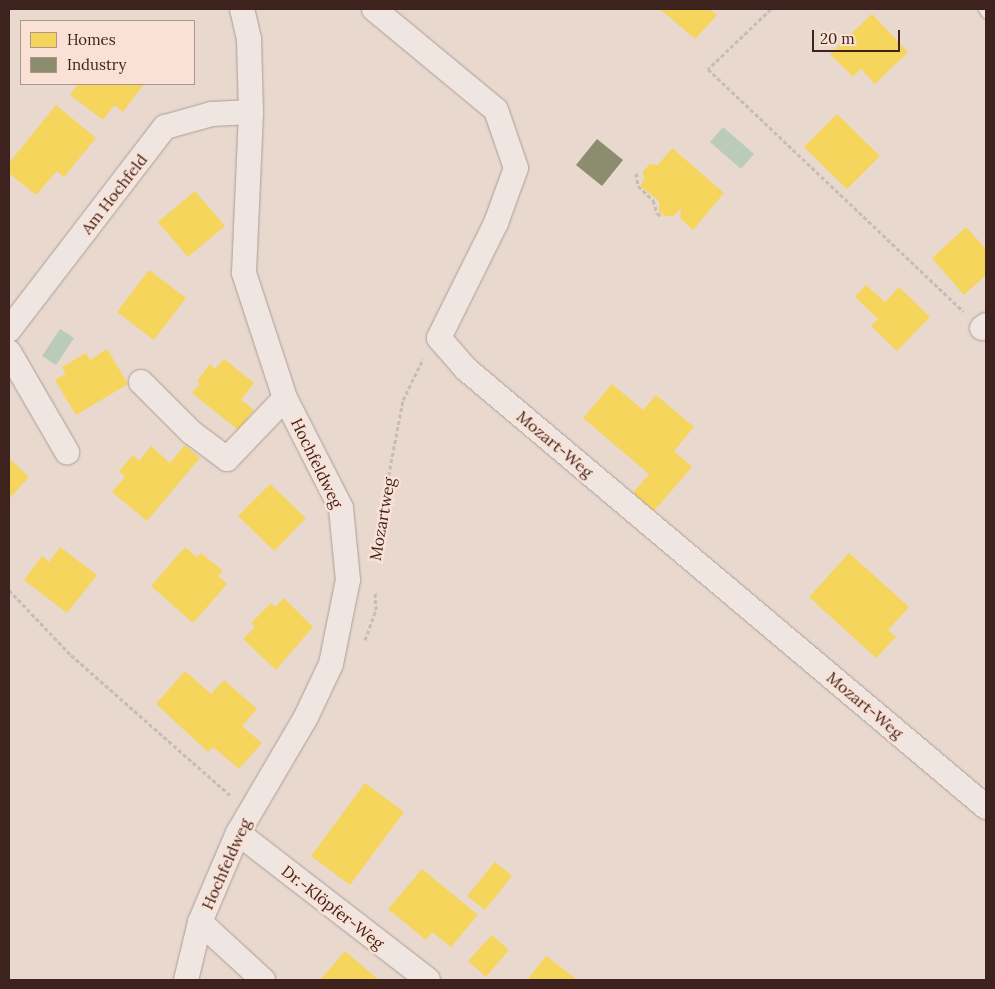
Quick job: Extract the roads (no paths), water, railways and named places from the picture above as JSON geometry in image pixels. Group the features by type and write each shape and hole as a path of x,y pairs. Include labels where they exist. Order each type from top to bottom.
{"street":[{"name":"Hochfeldweg","path":"186,980 200,922 238,833 306,717 331,664 348,580 341,508 284,398 244,273 251,112 249,39 242,9"},
{"name":"Mozart-Weg","path":"374,9 496,110 516,168 496,223 439,338 466,369 986,807"},
{"name":"Am Hochfeld","path":"9,330 165,127 212,114 251,112"},
{"path":"9,352 67,452"},
{"path":"141,382 191,432 227,459 284,398"},
{"name":"Dr.-Klöpfer-Weg","path":"238,833 428,980"},
{"path":"200,922 263,980"}]}
